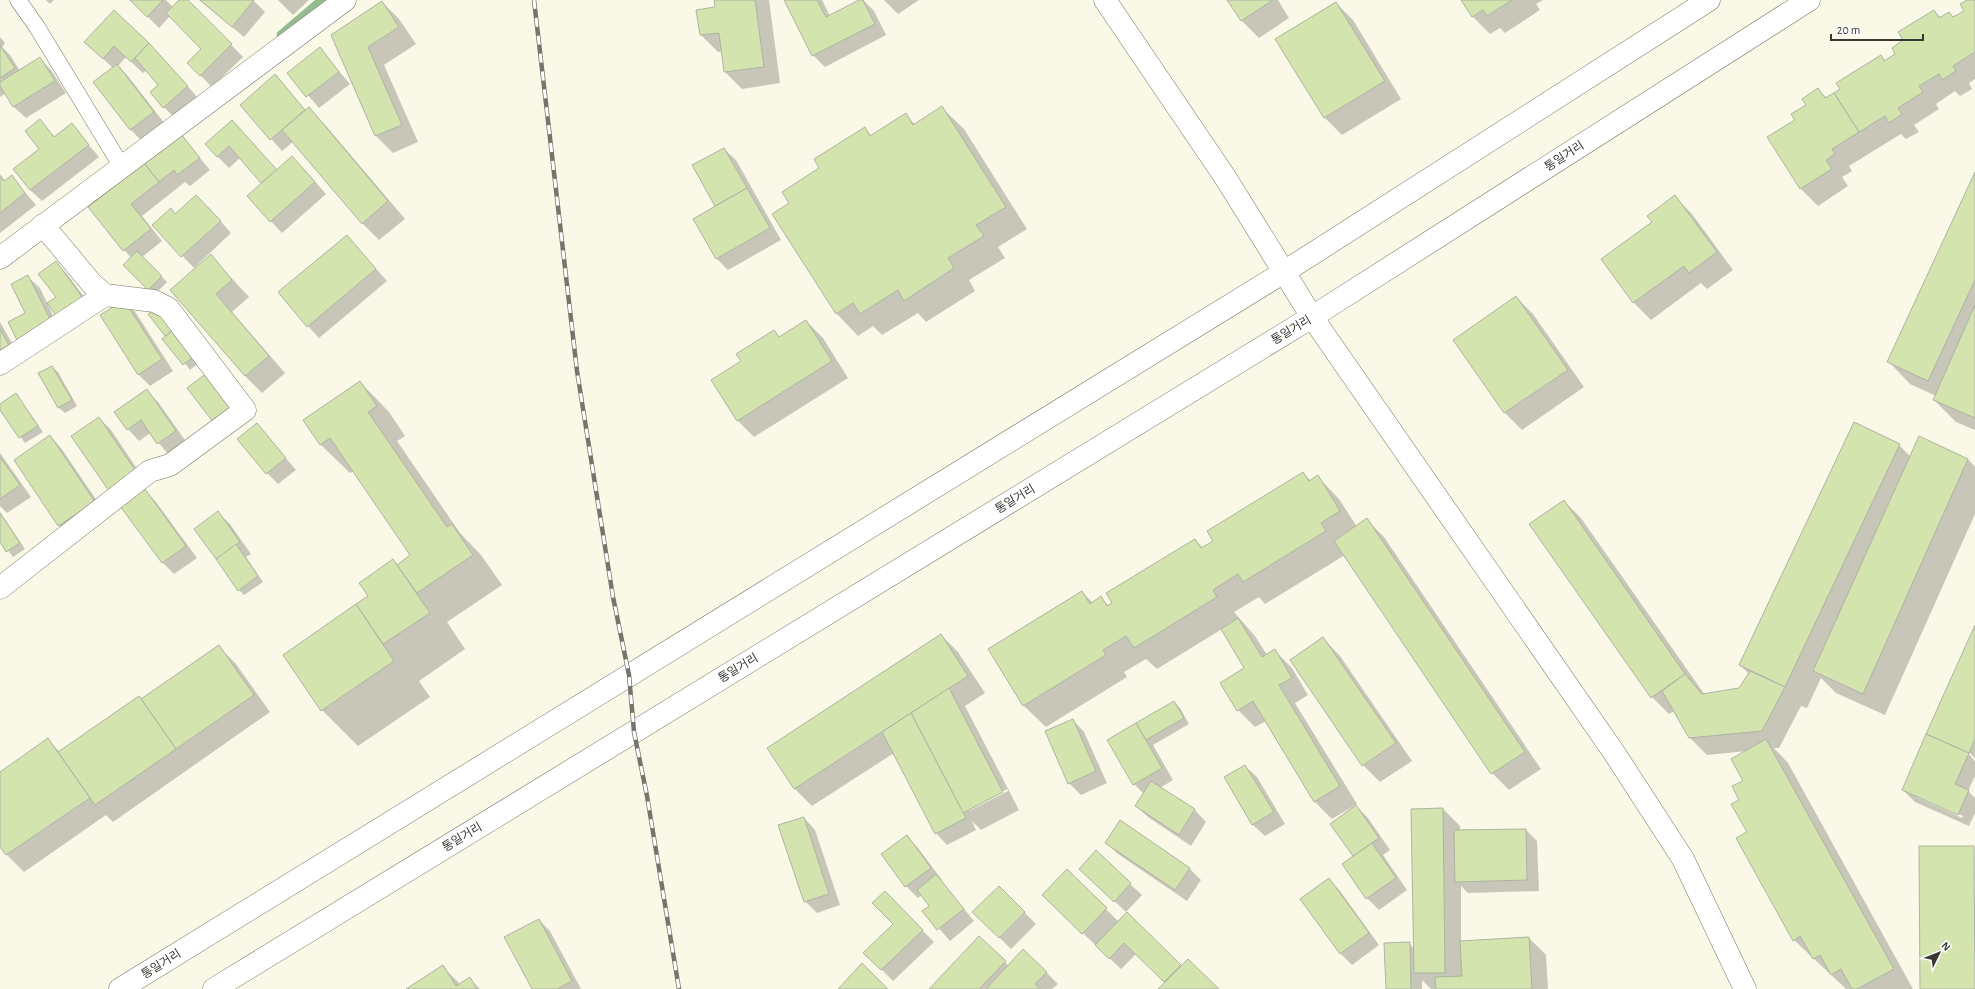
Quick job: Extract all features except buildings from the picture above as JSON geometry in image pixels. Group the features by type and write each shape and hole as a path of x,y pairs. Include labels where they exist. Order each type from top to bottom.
{"main road":[{"path":"0,258 43,225 118,161 345,0"},
{"path":"1105,0 1225,177 1312,317 1615,754 1683,859 1744,989"},
{"name":"통일거리","path":"120,989 1284,272 1709,0"},
{"name":"통일거리","path":"214,989 1312,317 1809,0"},
{"path":"0,588 150,471 170,465 245,410 168,308 154,301 105,295 92,284 43,225"},
{"path":"0,364 105,295"}],"lane":[{"path":"18,0 37,27 118,161"}],"waterway":[{"path":"281,35 322,0"}],"railway":[{"path":"534,0 577,371 613,597 629,675 634,732 647,796 679,989"}]}
